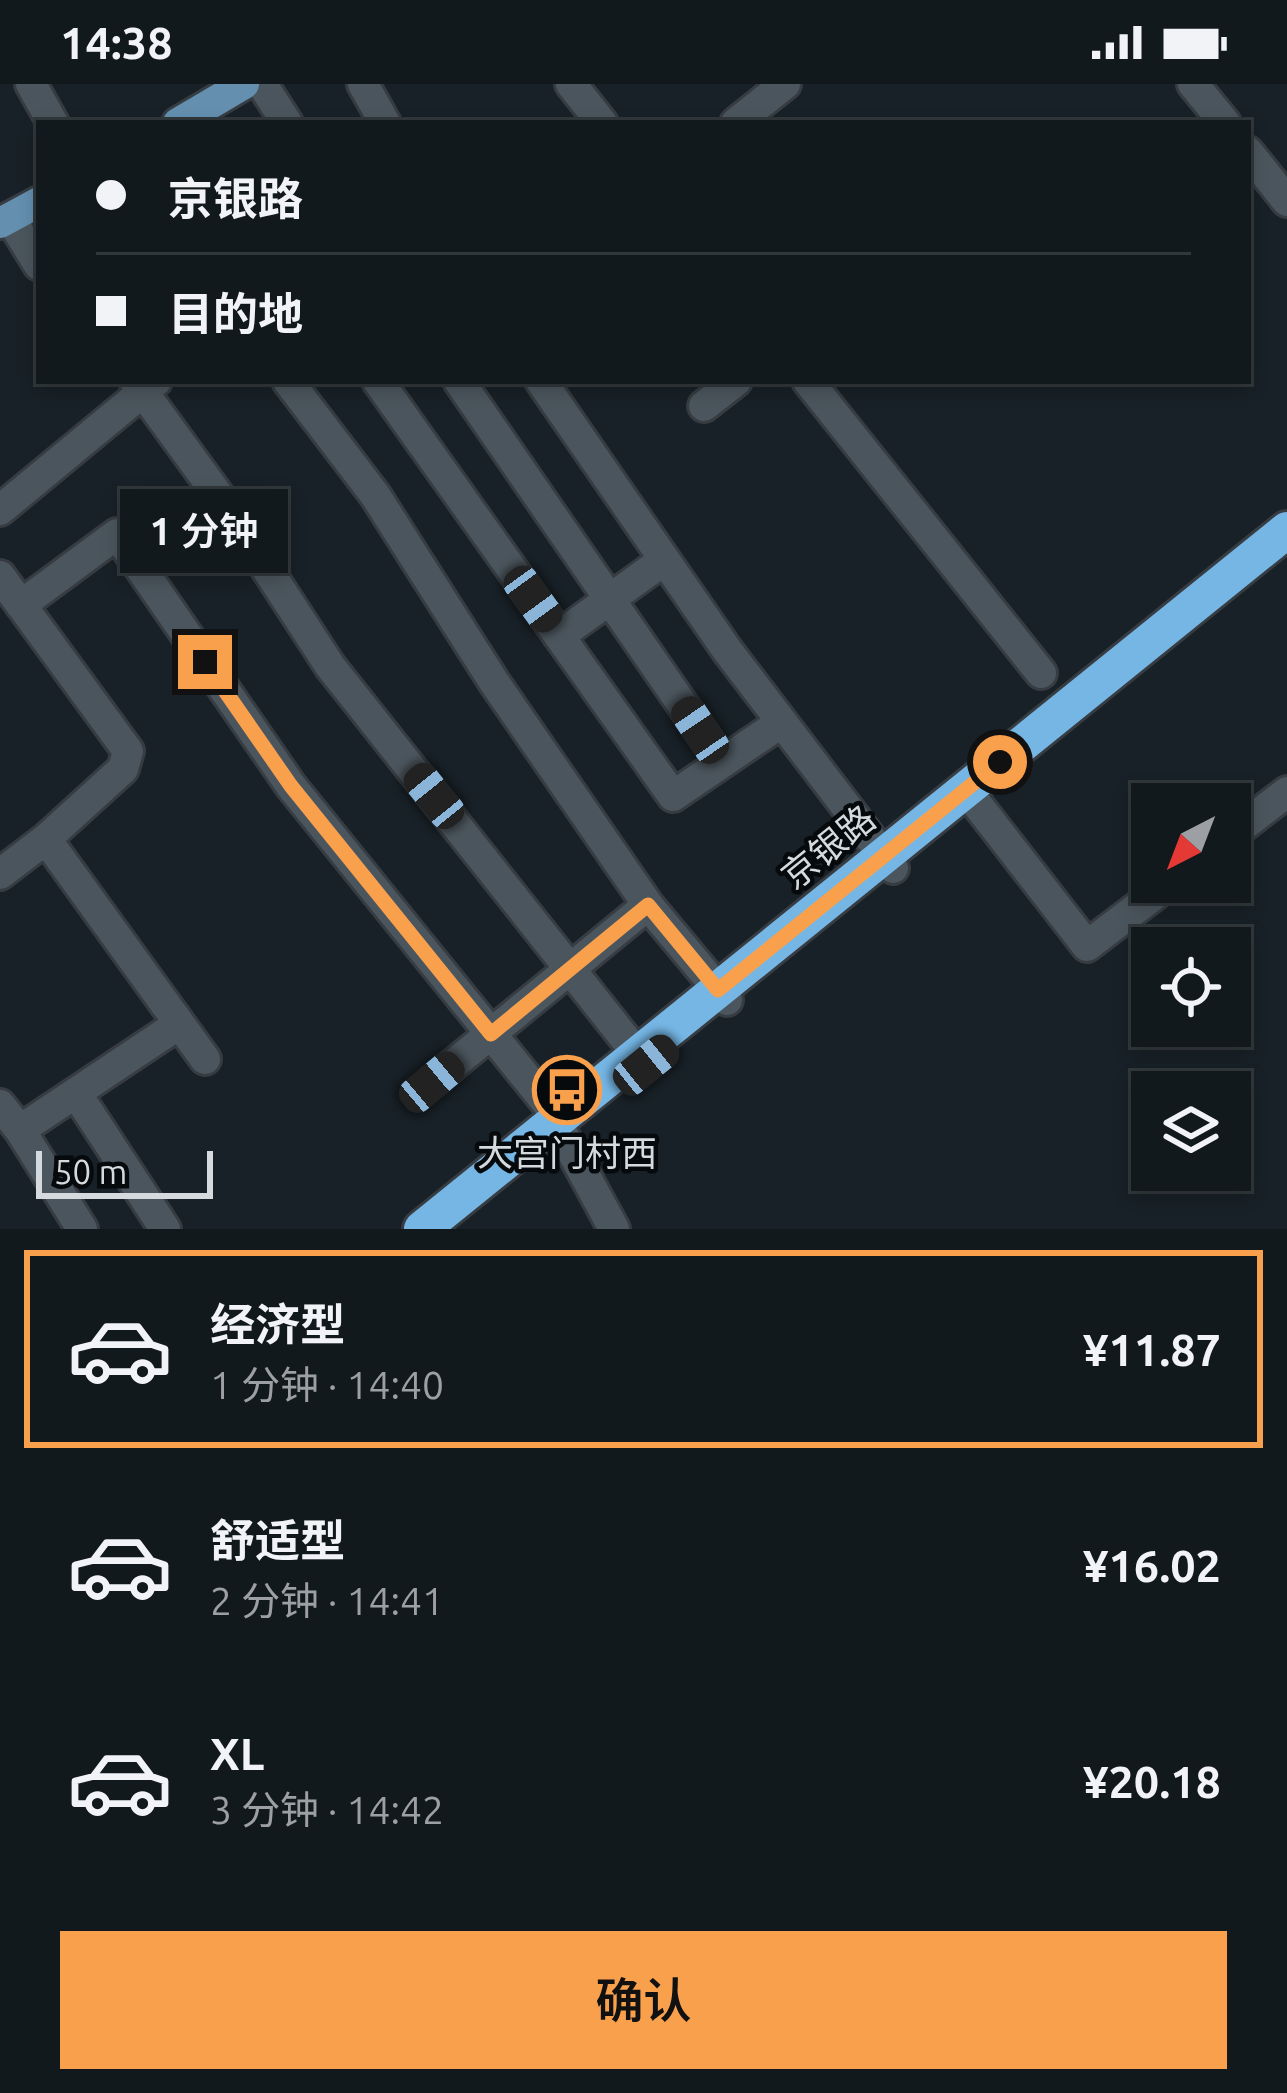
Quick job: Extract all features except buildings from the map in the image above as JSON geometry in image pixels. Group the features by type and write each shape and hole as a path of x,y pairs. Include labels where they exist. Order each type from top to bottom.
{"highway":[{"name":"京银路","path":"422,1229 560,1126 971,796 1287,530"},
{"name":"京银路","path":"971,796 1287,554"},
{"name":"京银路","path":"442,1229 560,1126"}],"main road":[{"path":"183,120 244,84"},
{"path":"5,221 36,204"}],"street":[{"path":"0,91 10,84"},
{"path":"31,84 51,120"},
{"path":"262,84 285,120"},
{"path":"363,84 383,120"},
{"path":"571,84 600,120"},
{"path":"740,120 785,84"},
{"path":"1193,84 1223,120"},
{"path":"1251,156 1287,200"},
{"path":"5,221 36,261"},
{"path":"0,510 145,384 330,666 642,1060"},
{"path":"290,384 375,495 494,682 648,905 723,995"},
{"path":"380,384 673,796 782,722"},
{"path":"461,384 722,762"},
{"path":"544,384 664,560 889,862"},
{"path":"704,406 732,384"},
{"path":"810,384 1041,673"},
{"path":"21,605 117,534 291,786 560,1126 614,1229"},
{"path":"560,636 664,560"},
{"path":"0,576 128,751 124,769 0,874"},
{"path":"1251,820 1287,792"},
{"path":"971,796 1088,946 1144,903"},
{"path":"46,839 205,1059"},
{"path":"432,1082 648,905"},
{"path":"20,1130 179,1024"},
{"path":"76,1093 165,1229"},
{"path":"0,1105 82,1229"}],"place":[{"name":"大宫门村西","path":"567,1090"}],"route":[{"path":"205,662 291,786 491,1034 648,905 718,990 1000,762"}]}
